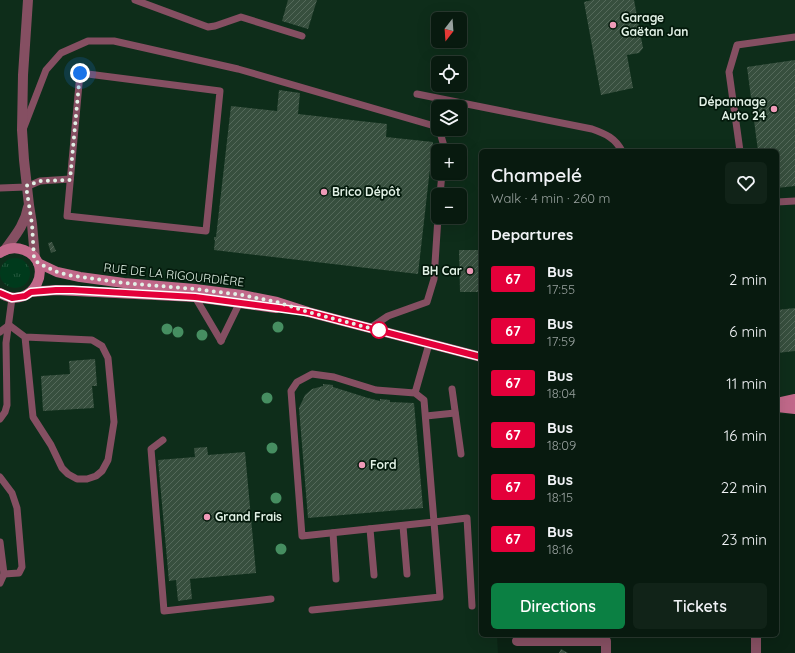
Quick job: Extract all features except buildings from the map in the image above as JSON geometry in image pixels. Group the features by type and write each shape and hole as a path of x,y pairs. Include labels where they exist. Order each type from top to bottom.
{"street":[{"path":"28,0 23,75 22,130 28,205 32,224 36,260 39,268 39,279 35,288 31,292"},
{"path":"2,252 19,231 27,214 28,205"},
{"name":"RUE DE LA RIGOURDIÈRE","path":"2,252 15,248 20,249 57,272 68,275 124,283 195,289 242,295 277,302 308,312 479,356"},
{"name":"RUE DE LA RIGOURDIÈRE","path":"12,298 25,296 31,292 56,290 195,297 308,312"},
{"path":"0,293 12,298"},
{"path":"779,403 795,399"},
{"path":"779,407 795,409"},
{"path":"756,637 756,653"},
{"path":"517,641 606,641 606,653"}],"lane":[{"path":"135,0 208,27 241,17 302,36"},
{"path":"740,149 729,72 737,45 795,37"},
{"path":"22,130 46,70 61,53 88,41 114,41 238,69 431,126"},
{"path":"80,73 220,91 206,231 67,216 70,180 80,73"},
{"path":"417,94 592,129 608,134 621,149"},
{"path":"0,188 26,186 40,181 70,180"},
{"path":"779,202 795,200"},
{"path":"370,328 388,316 427,302 434,279 438,224"},
{"path":"195,297 221,341 240,302"},
{"path":"0,419 5,412 7,405 6,343 12,298"},
{"path":"0,332 9,325"},
{"path":"9,325 25,337 92,340 102,346 108,358 114,422 108,460 102,471 96,476 87,479 77,479 68,474 62,468 51,445 33,417 25,337"},
{"path":"415,392 429,344"},
{"path":"0,372 6,360"},
{"path":"312,610 440,597 434,522 426,416 424,400 415,392 376,390 334,377 312,374 297,382 291,391 302,536 403,526 434,522 467,518 472,606"},
{"path":"452,389 461,454"},
{"path":"426,416 455,413"},
{"path":"163,440 151,449 164,611 271,599"},
{"path":"0,477 12,494 17,508 22,567 19,573 4,574"},
{"path":"403,526 407,574"},
{"path":"370,529 374,575"},
{"path":"333,533 336,579"},
{"path":"0,542 4,574 0,583"}],"shaded area":[{"path":"0,0 795,0 795,414 779,414 779,149 479,149 479,637 497,637 498,653 0,653"}],"green space":[{"path":"15,258 26,262 30,273 26,284 15,288 4,284 0,273 4,262"}],"bus line":[{"name":"67","path":"0,293 12,298 19,298 31,292 73,290 195,297 240,302 308,312 479,356"}],"place":[{"name":"Garage Gaëtan Jan","path":"613,25"},
{"name":"Dépannage Auto 24","path":"774,109"},
{"name":"Brico Dépôt","path":"324,192"},
{"name":"BH Car","path":"470,271"},
{"name":"Ford","path":"362,465"},
{"name":"Grand Frais","path":"207,517"}],"route":[{"path":"80,73 70,180 40,181 26,186 28,205 31,215 34,258 38,263 57,272 87,278 242,295 277,302 308,312 385,332 379,330"}]}
